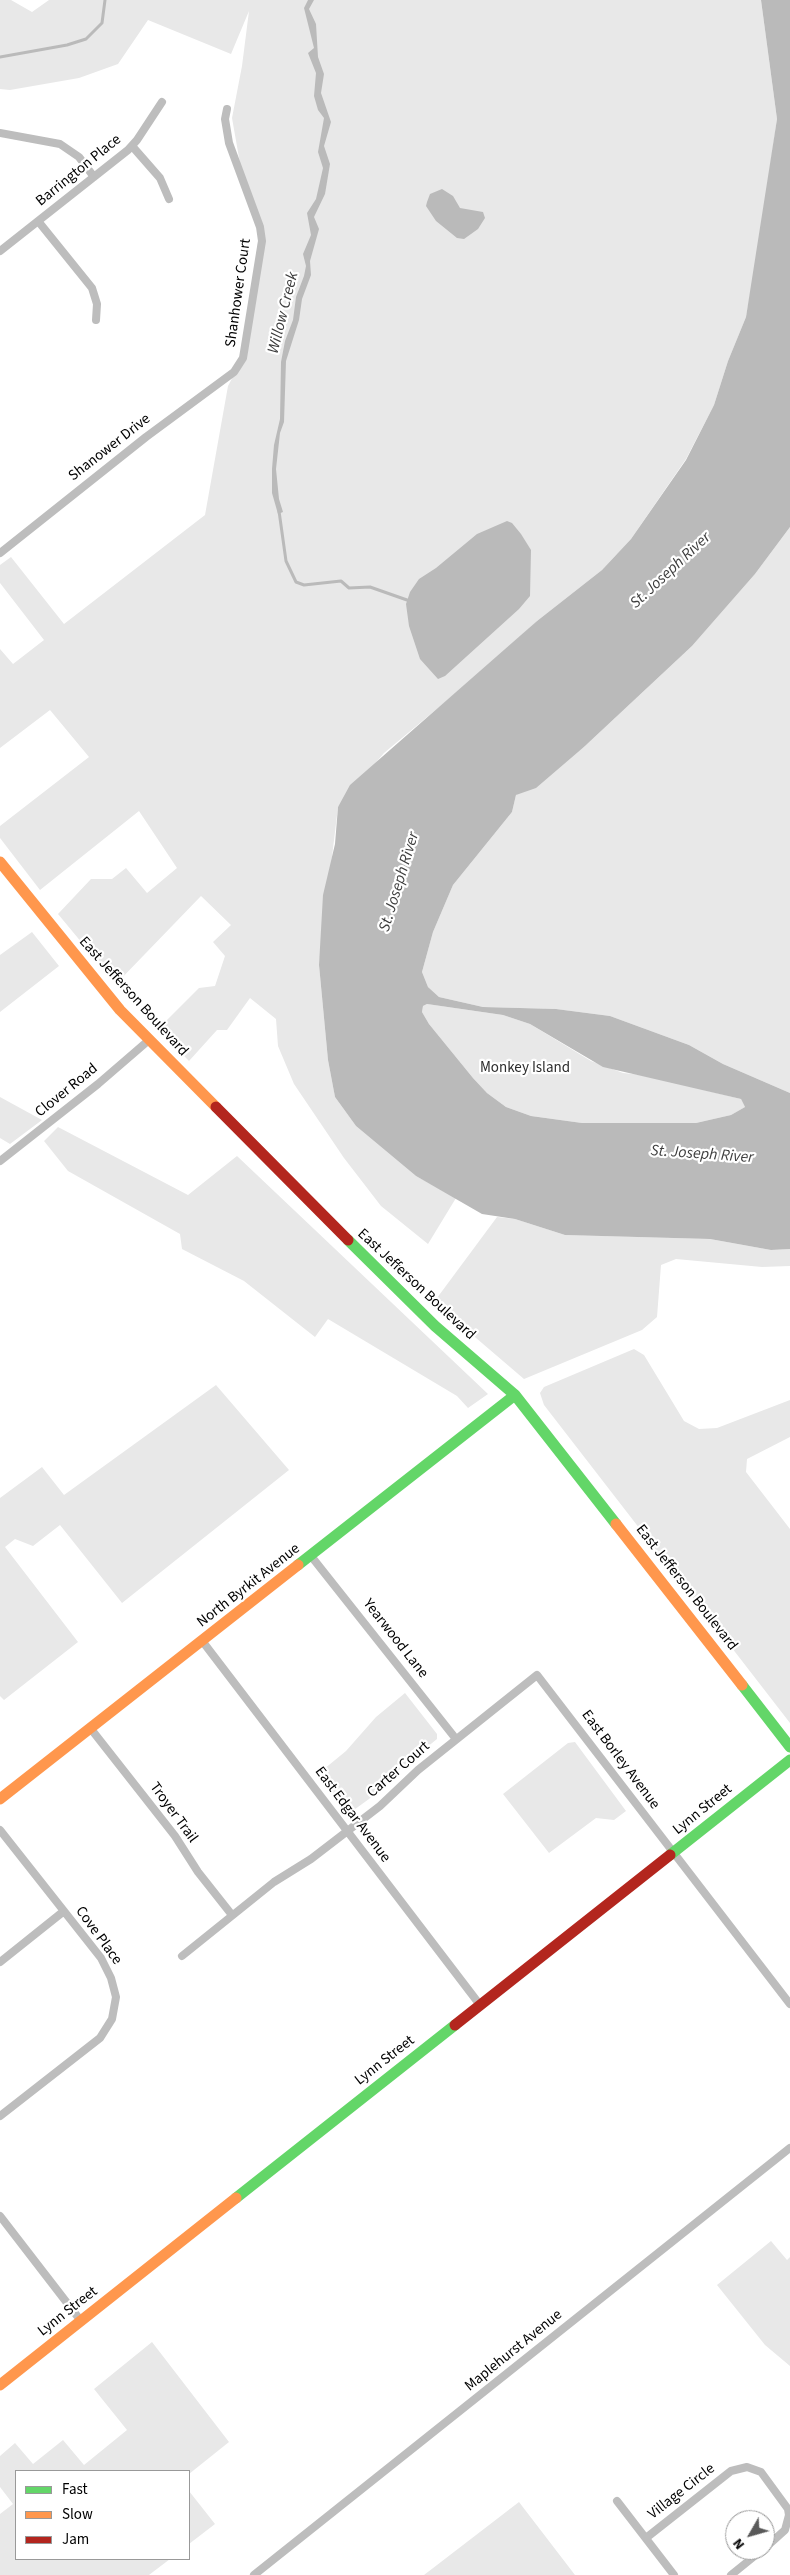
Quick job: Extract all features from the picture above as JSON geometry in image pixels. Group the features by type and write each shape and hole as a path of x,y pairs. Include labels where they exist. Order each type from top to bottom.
{"street":[{"name":"Barrington Place","path":"0,251 132,146 162,102"},
{"name":"Shanhower Court","path":"227,108 225,119 229,143 260,227 262,241 243,358 238,366"},
{"path":"0,133 60,144 79,157 94,177"},
{"path":"132,146 160,178 169,199"},
{"path":"38,221 92,288 97,304 96,320"},
{"name":"Shanower Drive","path":"0,554 238,366"},
{"name":"East Jefferson Boulevard","path":"0,862 102,989 150,1040 375,1269 435,1326 515,1395 790,1747"},
{"name":"Clover Road","path":"0,1161 98,1084 150,1040"},
{"name":"North Byrkit Avenue","path":"0,1799 515,1395"},
{"name":"Yearwood Lane","path":"311,1556 456,1739"},
{"name":"East Edgar Avenue","path":"202,1642 480,2004"},
{"name":"Carter Court","path":"182,1956 232,1915 380,1806 418,1770 537,1675"},
{"name":"East Borley Avenue","path":"537,1675 790,2004"},
{"name":"Troyer Trail","path":"91,1729 175,1836 195,1868 232,1915"},
{"name":"Lynn Street","path":"0,2385 790,1760"},
{"name":"Cove Place","path":"0,1830 101,1958 111,1978 116,1997 112,2019 100,2038 0,2116"},
{"path":"0,1962 64,1911"},
{"name":"Maplehurst Avenue","path":"254,2575 790,2148"},
{"path":"0,2216 81,2321"},
{"name":"Village Circle","path":"646,2538 731,2471 746,2467 761,2472 788,2509 789,2515 785,2530 775,2539"},
{"path":"617,2501 674,2575"},
{"name":"Village Circle","path":"731,2575 750,2560"}],"green space":[{"path":"0,0 11,0 32,12 49,0 761,0 777,119 758,250 746,317 728,361 714,405 686,459 631,539 602,570 537,621 493,662 384,753 338,807 319,965 328,1060 335,1097 356,1126 416,1176 456,1198 428,1244 381,1206 344,1158 294,1084 278,1046 276,1019 250,998 227,1030 217,1030 189,1061 158,1029 199,988 215,986 225,956 213,942 231,925 201,896 116,984 58,914 91,879 112,879 126,868 147,893 177,868 139,811 40,890 0,838 0,826 89,757 50,710 0,748 0,649 13,664 44,640 0,583 0,565 11,557 64,624 205,515 228,386 243,358 260,227 244,186 232,118 242,66 249,11 231,54 148,20 118,64 79,78 10,90 0,89"},
{"path":"790,527 790,1093 723,1064 689,1045 610,1016 556,1009 483,1007 439,997 428,987 422,972 433,932 453,885 512,812 516,795 585,746 692,646 755,574"},
{"path":"32,932 59,966 0,1012 0,955"},
{"name":"Monkey Island","path":"427,1004 503,1015 530,1024 591,1061 623,1073 643,1075 741,1099 745,1107 731,1115 696,1123 582,1123 531,1116 506,1107 487,1093 473,1078 429,1024 422,1012 423,1006"},
{"path":"0,1097 42,1120 10,1144 0,1138"},
{"path":"58,1127 188,1195 237,1156 488,1394 468,1408 457,1396 328,1319 315,1337 244,1281 182,1249 180,1234 68,1171 44,1141"},
{"path":"497,1217 515,1219 565,1235 710,1239 771,1250 790,1249 790,1266 762,1267 676,1259 661,1265 657,1317 642,1330 524,1379 434,1302"},
{"path":"634,1349 644,1355 684,1421 699,1429 717,1428 790,1400 790,1437 747,1459 746,1472 790,1529 790,1723 544,1405 540,1393 544,1387"},
{"path":"216,1385 289,1470 122,1603 60,1525 33,1546 15,1539 5,1547 78,1642 4,1700 0,1696 0,1498 42,1467 64,1495"},
{"path":"405,1693 437,1734 437,1739 394,1774 369,1799 351,1812 348,1812 318,1774 346,1751 376,1717"},
{"path":"575,1742 626,1811 614,1820 596,1818 549,1853 503,1794 568,1743"},
{"path":"771,2241 787,2260 790,2257 790,2366 765,2345 717,2285"},
{"path":"152,2342 229,2442 190,2473 190,2470 15,2470 15,2560 169,2560 149,2575 0,2575 0,2514 13,2504 0,2487 0,2456 15,2443 33,2464 63,2440 84,2465 127,2430 94,2389"},
{"path":"190,2492 215,2524 190,2543"},
{"path":"519,2502 575,2575 424,2575"}],"water":[{"path":"308,0 314,0 309,9 316,24 318,57 324,74 321,93 331,122 324,146 330,164 325,194 314,217 319,229 310,261 311,275 302,299 299,320 286,361 284,422 280,433 276,469 279,499 283,512 278,514 272,493 272,469 274,445 280,419 281,362 285,341 293,320 296,297 306,266 303,254 311,235 307,213 316,199 323,168 318,152 324,118 318,110 314,96 316,73 308,53 314,48 304,8"},
{"name":"St. Joseph River","path":"761,0 790,0 790,527 755,574 692,646 585,746 536,788 516,795 512,812 453,885 433,932 422,972 428,987 439,997 483,1007 556,1009 610,1016 689,1045 723,1064 790,1093 790,1249 771,1250 710,1239 565,1235 515,1219 482,1214 416,1176 356,1126 335,1097 328,1060 319,965 323,895 335,844 338,807 350,785 537,621 602,570 631,539 686,460 714,405 728,361 746,317 777,119","holes":["427,1004 503,1015 530,1024 603,1067 741,1099 745,1107 731,1115 696,1123 582,1123 531,1116 506,1107 487,1093 473,1078 429,1024 422,1012 423,1006"]},
{"path":"442,189 453,196 460,208 483,212 485,218 478,229 464,239 457,238 436,221 426,206 430,194"},
{"path":"507,521 512,523 531,550 530,596 519,609 445,676 438,679 420,659 409,626 406,604 410,592 419,579 436,568 477,534"}],"waterway":[{"name":"Willow Creek","path":"0,57 67,45 86,39 102,23 105,0"},
{"name":"Willow Creek","path":"279,511 286,561 296,582 304,585 341,581 349,588 370,587 407,600"}],"traffic: fast":[{"path":"348,1240 435,1326 515,1395 616,1524"},
{"path":"298,1565 515,1395"},
{"path":"742,1685 790,1747"},
{"path":"670,1855 790,1760"},
{"path":"236,2198 455,2025"}],"traffic: slow":[{"path":"0,862 120,1010 216,1107"},
{"path":"616,1524 742,1685"},
{"path":"0,1799 298,1565"},
{"path":"0,2385 236,2198"}],"traffic: jam":[{"path":"216,1107 348,1240"},
{"path":"455,2025 670,1855"}]}
